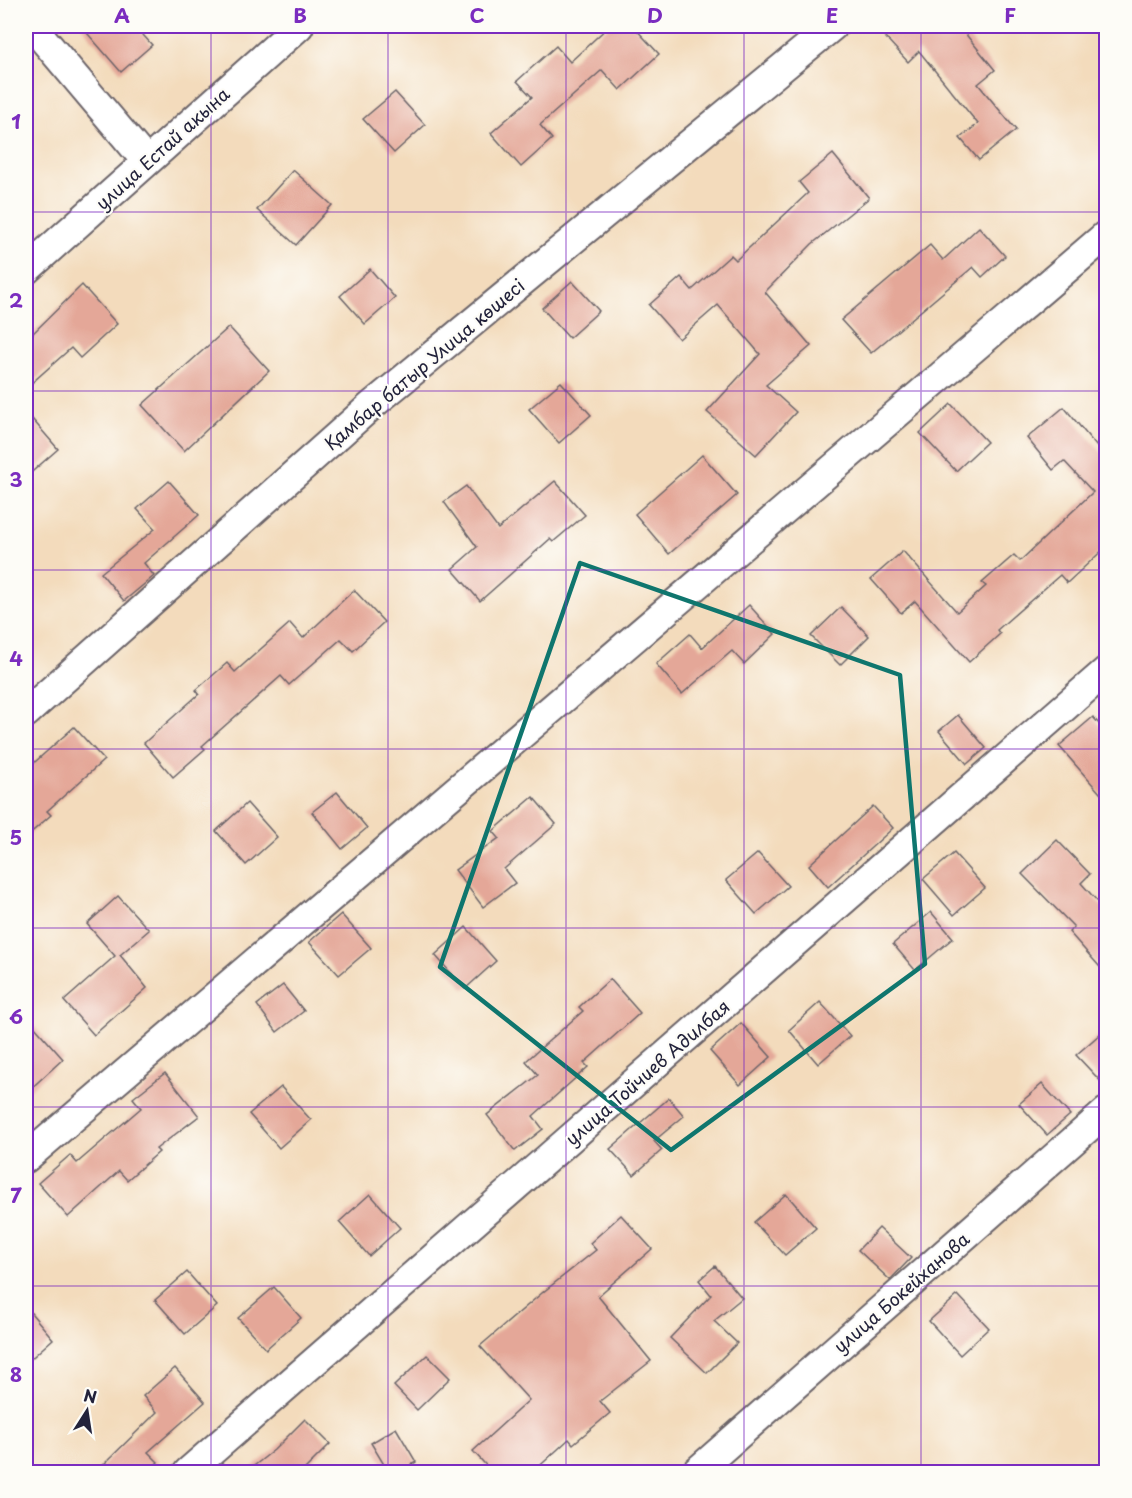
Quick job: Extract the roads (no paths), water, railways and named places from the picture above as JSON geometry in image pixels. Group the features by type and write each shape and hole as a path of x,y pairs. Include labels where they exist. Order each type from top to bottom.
{"street":[{"path":"32,26 146,161"},
{"name":"улица Естай акына","path":"26,270 299,26"},
{"name":"Қамбар батыр Улица көшесі","path":"26,713 372,405 832,26"},
{"path":"26,1158 1107,235"},
{"name":"улица Тойчиев Адилбая","path":"188,1473 1107,671"},
{"name":"улица Бокейханова","path":"696,1473 1107,1112"}]}
